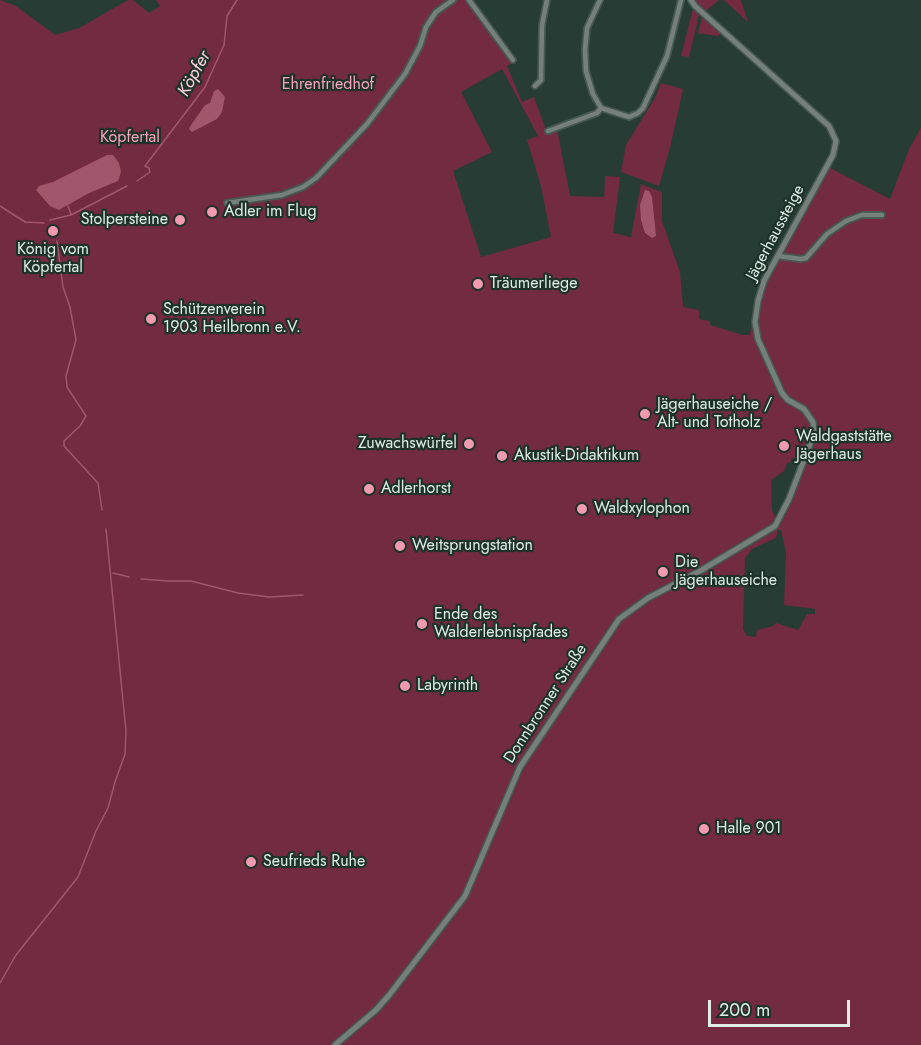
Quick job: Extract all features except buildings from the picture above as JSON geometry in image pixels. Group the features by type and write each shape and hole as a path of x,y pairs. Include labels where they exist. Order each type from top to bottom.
{"street":[{"path":"227,203 282,195 303,187 316,178 367,124 405,74 420,46 426,27 436,12 453,0"},
{"path":"469,0 513,60"},
{"path":"535,86 541,80 542,25 548,0"},
{"path":"600,0 587,28 586,71 593,94 601,108 629,117 643,108 667,56 681,0"},
{"name":"Jägerhaussteige","path":"691,0 829,126 836,141 833,154 764,281 758,301 755,322 758,339 782,393 810,416 814,432 789,499 777,523"},
{"path":"548,131 597,113 601,108"},
{"path":"778,256 801,260 814,250 827,234 846,221 862,215 882,215"},
{"name":"Donnbronner Straße","path":"335,1045 376,1010 390,994 465,896 520,767 619,619 648,598 700,571 777,523"}],"green space":[{"path":"0,0 16,6 55,35 79,28 128,0 133,0 149,13 160,6 156,0 471,0 516,60 507,66 522,102 534,97 547,133 557,129 570,196 604,197 605,176 620,177 613,233 631,237 641,184 662,192 662,221 680,272 683,307 699,310 699,319 710,321 710,325 743,335 750,335 753,311 760,287 830,168 890,199 909,149 921,128 921,1045 0,1045","holes":["502,69 538,136 527,140 541,186 551,237 481,257 453,171 492,152 461,92","792,458 801,460 795,480 777,520 772,510 771,480 784,471 787,463 790,463","778,530 781,530 786,553 784,605 815,609 815,614 807,614 798,630 776,623 757,630 756,637 747,636 743,629 745,558 752,549 776,538"]},
{"path":"693,0 719,0 705,12"},
{"path":"724,0 741,0 748,22"},
{"path":"693,9 699,15 689,57 681,56"},
{"path":"702,17 721,34 718,36 698,33"},
{"path":"661,83 683,89 659,186 621,172 626,145 656,96"}],"shaded area":[{"path":"218,89 225,97 222,112 217,119 192,132 189,129 191,125 205,105 210,103 214,91"},
{"path":"107,155 113,155 119,163 121,172 118,181 89,193 59,210 50,206 36,190 39,186 53,182"},
{"path":"645,190 649,191 652,197 656,236 652,238 645,233 641,220 640,205"}],"waterway":[{"name":"Köpfer","path":"137,181 150,172 145,166 205,87 224,45 227,16 237,0"},
{"name":"Köpfer","path":"50,220 71,215 127,186"},
{"path":"0,206 25,222 44,223"},
{"path":"68,206 71,214"},
{"path":"57,241 63,287 70,307 76,340 66,376 67,387 86,416 80,426 64,441 64,446 98,483 102,510"},
{"path":"0,983 16,955 78,877 96,831 108,808 125,754 126,731 106,529"},
{"path":"113,573 129,577"},
{"path":"141,579 191,581 238,593 269,597 303,595"}],"place":[{"name":"Adler im Flug","path":"212,212"},
{"name":"Stolpersteine","path":"180,220"},
{"name":"König vom Köpfertal","path":"53,231"},
{"name":"Träumerliege","path":"478,284"},
{"name":"Schützenverein 1903 Heilbronn e.V.","path":"151,319"},
{"name":"Jägerhauseiche / Alt- und Totholz","path":"645,414"},
{"name":"Zuwachswürfel","path":"469,444"},
{"name":"Waldgaststätte Jägerhaus","path":"784,446"},
{"name":"Akustik-Didaktikum","path":"502,456"},
{"name":"Adlerhorst","path":"369,489"},
{"name":"Waldxylophon","path":"582,509"},
{"name":"Weitsprungstation","path":"400,546"},
{"name":"Die Jägerhauseiche","path":"663,572"},
{"name":"Ende des Walderlebnispfades","path":"422,624"},
{"name":"Labyrinth","path":"405,686"},
{"name":"Halle 901","path":"704,829"},
{"name":"Seufrieds Ruhe","path":"251,862"}],"park label":[{"name":"Ehrenfriedhof","path":"328,85"},
{"name":"Köpfertal","path":"130,138"}]}
